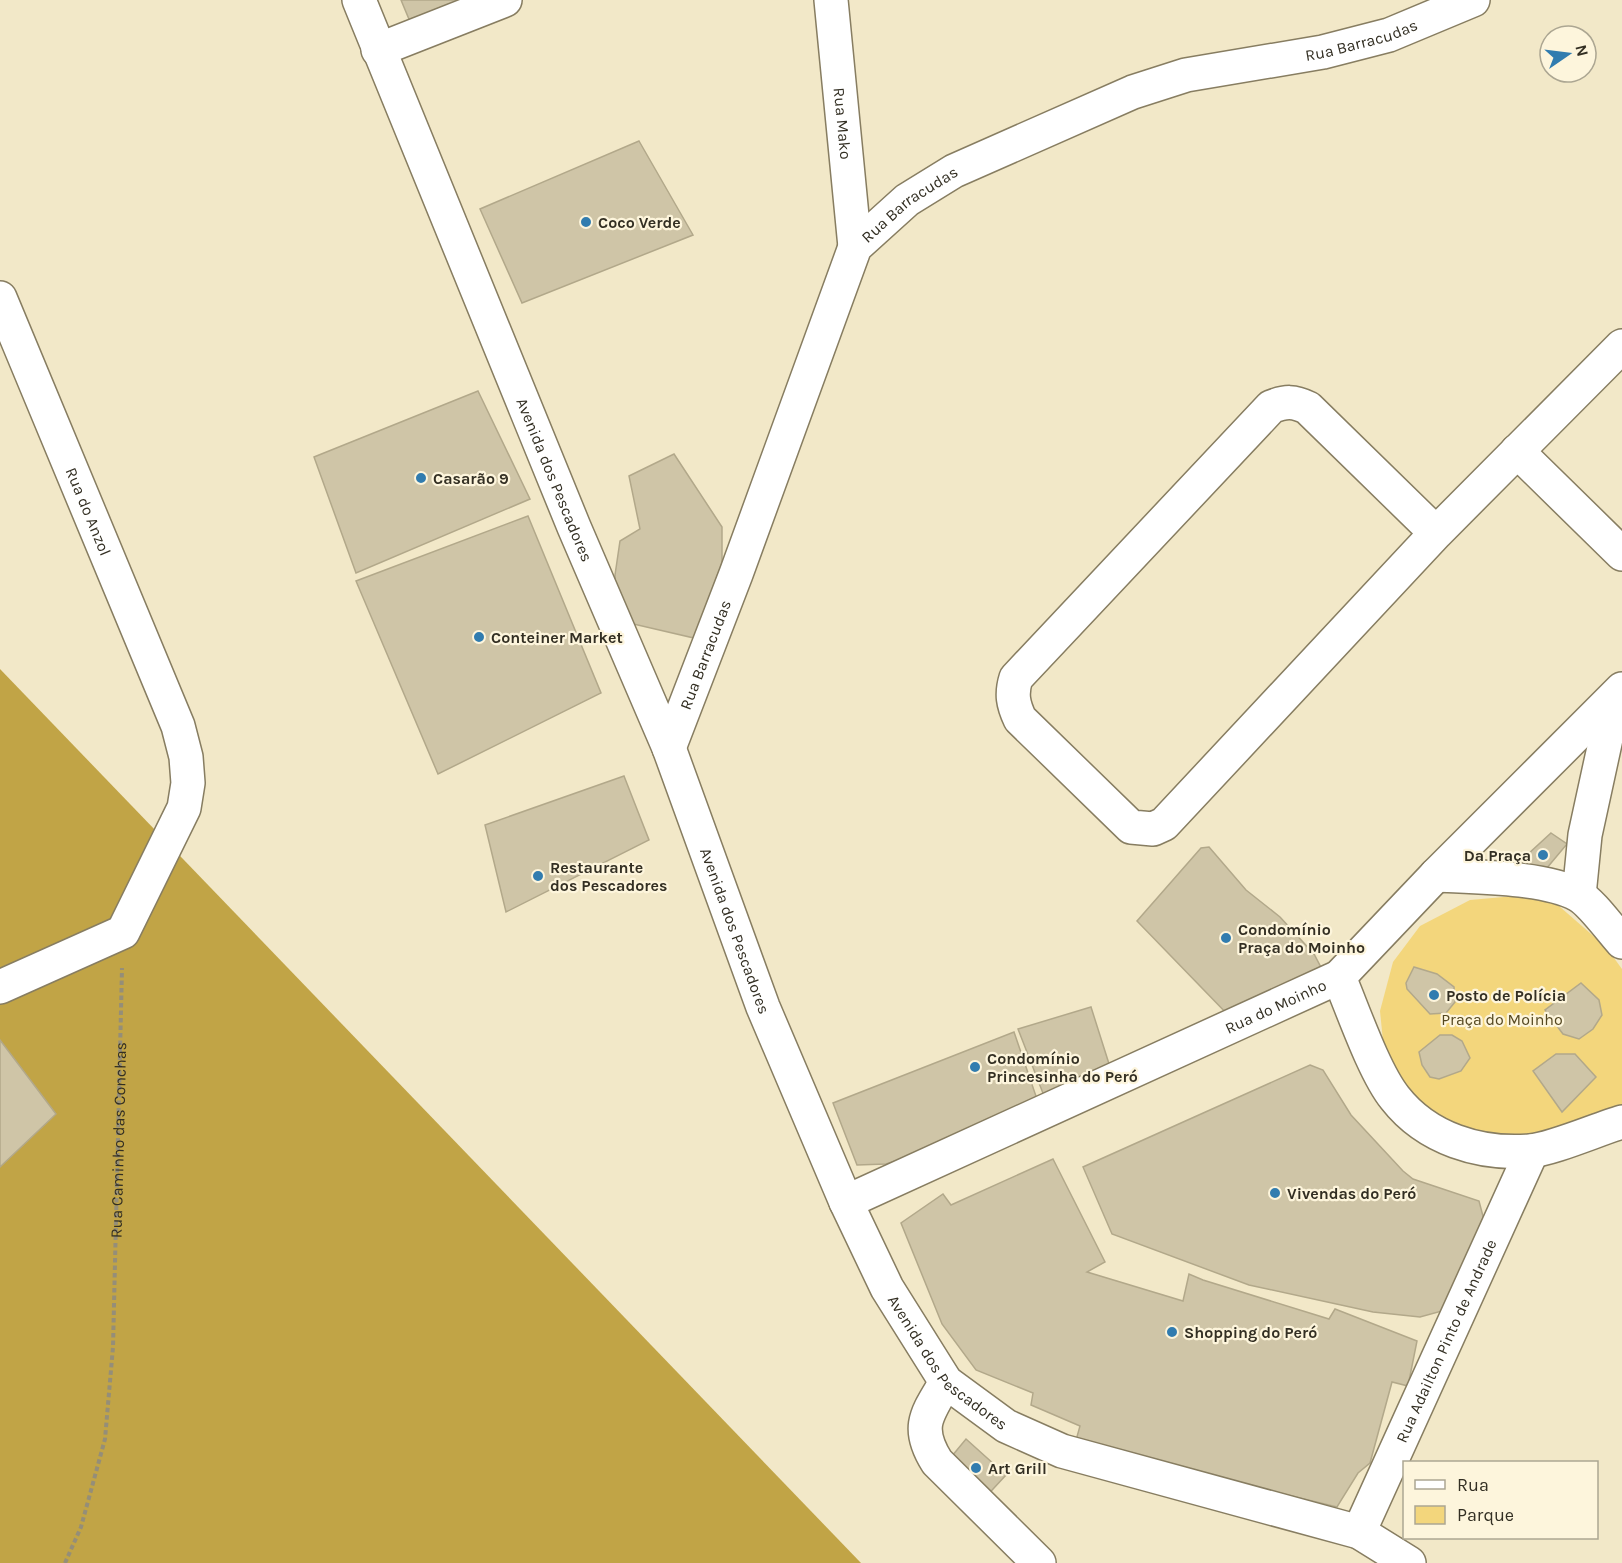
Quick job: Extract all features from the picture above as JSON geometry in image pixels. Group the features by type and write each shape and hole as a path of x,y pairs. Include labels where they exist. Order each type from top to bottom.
{"street":[{"name":"Avenida dos Pescadores","path":"358,0 569,515 669,748 763,1007 846,1202 886,1288 946,1382 1006,1426 1062,1451 1359,1532 1400,1560"},
{"path":"378,50 505,0"},
{"name":"Rua Mako","path":"831,0 855,246"},
{"name":"Rua Barracudas","path":"669,748 736,574 855,246 907,201 954,171 1133,92 1186,75 1323,52 1389,35 1473,0"},
{"name":"Rua do Anzol","path":"0,297 178,726 187,774 184,808 123,932"},
{"path":"1437,533 1308,408 1295,402 1284,402 1271,407 1016,678 1012,691 1014,705 1020,718 1131,827 1154,829 1164,824 1437,533 1622,346"},
{"path":"1517,451 1622,554"},
{"path":"1579,895 1585,836 1618,693"},
{"name":"Rua do Moinho","path":"846,1202 1340,977 1436,875 1618,693"},
{"path":"1436,875 1507,879 1541,884 1579,895 1622,942"},
{"path":"0,987 123,932"},
{"path":"1340,977 1373,1058 1394,1098 1417,1119 1456,1143 1492,1151 1532,1151 1622,1122"},
{"name":"Rua Adailton Pinto de Andrade","path":"1359,1532 1532,1151"},
{"path":"946,1382 925,1418 924,1433 927,1447 937,1462 1039,1563"}],"path":[{"name":"Rua Caminho das Conchas","path":"65,1563 81,1527 105,1439 113,1347 123,932"}],"green space":[{"name":"Praça do Moinho","path":"1527,895 1559,906 1606,947 1622,969 1622,1109 1506,1145 1470,1141 1406,1096 1384,1051 1380,1011 1393,962 1420,926 1470,900"}],"shaded area":[{"path":"0,669 861,1563 0,1563"}],"building":[{"path":"401,0 496,0 411,24"},
{"name":"Coco Verde","path":"639,141 693,235 522,303 480,209"},
{"name":"Casarão 9","path":"478,391 530,499 356,573 314,457"},
{"path":"674,454 722,527 722,563 694,638 616,620 615,575 620,541 640,529 629,476"},
{"name":"Conteiner Market","path":"528,516 601,693 438,774 356,581"},
{"name":"Restaurante dos Pescadores","path":"624,776 649,840 506,912 485,825"},
{"name":"Da Praça","path":"1551,833 1567,844 1541,875 1515,866"},
{"name":"Condomínio Praça do Moinho","path":"1209,847 1246,890 1280,917 1314,954 1326,977 1232,1019 1137,921 1201,848"},
{"name":"Posto de Polícia","path":"1414,967 1437,974 1454,987 1455,1002 1446,1013 1430,1014 1407,989 1406,983"},
{"path":"1581,983 1599,1000 1602,1015 1593,1029 1579,1039 1563,1034 1545,1010"},
{"path":"1091,1007 1110,1067 1046,1101 1018,1029"},
{"name":"Condomínio Princesinha do Peró","path":"1014,1032 1038,1102 917,1154 886,1164 857,1165 833,1103"},
{"path":"1440,1035 1452,1035 1462,1041 1470,1058 1461,1071 1439,1079 1430,1077 1422,1065 1419,1052"},
{"path":"0,1040 56,1114 0,1167"},
{"path":"1556,1054 1575,1054 1596,1077 1562,1112 1533,1071"},
{"name":"Vivendas do Peró","path":"1310,1065 1323,1070 1351,1115 1403,1171 1413,1179 1479,1201 1484,1220 1453,1308 1420,1317 1373,1312 1249,1285 1112,1234 1083,1167"},
{"name":"Shopping do Peró","path":"1053,1159 1105,1262 1087,1272 1183,1301 1189,1274 1329,1319 1335,1309 1417,1341 1408,1386 1392,1382 1370,1463 1358,1473 1337,1507 1075,1444 1080,1426 1031,1405 1033,1393 976,1370 942,1324 901,1223 943,1194 951,1205"},
{"name":"Art Grill","path":"966,1439 1006,1475 982,1501 947,1462"}],"place":[{"name":"Coco Verde","path":"586,222"},
{"name":"Casarão 9","path":"421,478"},
{"name":"Conteiner Market","path":"479,637"},
{"name":"Da Praça","path":"1543,855"},
{"name":"Restaurante dos Pescadores","path":"538,876"},
{"name":"Condomínio Praça do Moinho","path":"1226,938"},
{"name":"Posto de Polícia","path":"1434,995"},
{"name":"Condomínio Princesinha do Peró","path":"975,1067"},
{"name":"Vivendas do Peró","path":"1275,1193"},
{"name":"Shopping do Peró","path":"1172,1332"},
{"name":"Art Grill","path":"976,1468"}]}
